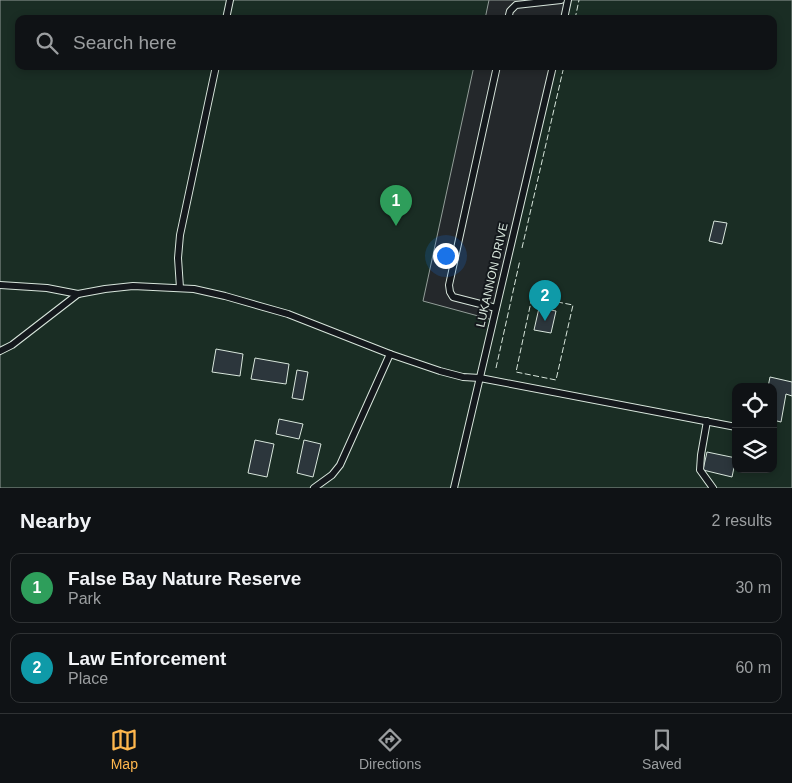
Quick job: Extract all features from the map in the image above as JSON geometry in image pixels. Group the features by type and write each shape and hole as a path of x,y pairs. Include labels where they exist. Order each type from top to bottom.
{"lane":[{"path":"227,15 230,0"},
{"path":"509,15 516,5 561,0"},
{"path":"565,15 568,0"},
{"path":"180,288 178,258 180,234 215,70"},
{"path":"496,70 449,285 453,297 496,308"},
{"name":"LUKANNON DRIVE","path":"454,488 552,70"},
{"path":"0,285 47,288 78,294 133,286 194,289 288,314 390,354 451,374 732,426"},
{"path":"0,351 12,345 78,294"},
{"path":"314,488 332,475 340,465 390,354"},
{"path":"707,421 700,470 713,488"}],"green space":[{"path":"0,0 792,0 792,488 0,488"}],"shaded area":[{"path":"489,0 568,0 565,15 486,15"},
{"path":"473,70 552,70 493,320 423,301"}],"building":[{"path":"714,221 727,223 722,244 709,241"},
{"path":"539,308 556,311 551,333 534,330"},
{"path":"216,349 243,354 240,376 212,372"},
{"path":"255,358 289,364 286,384 251,379"},
{"path":"297,370 308,372 303,400 292,398"},
{"path":"770,377 792,382 792,396 786,394 781,422 777,421 777,383 769,383"},
{"path":"279,419 303,424 299,439 276,434"},
{"path":"255,440 274,444 267,477 248,473"},
{"path":"304,440 321,444 313,477 297,473"},
{"path":"707,452 732,457 732,477 703,470"}],"fence":[{"path":"576,15 579,0"},
{"path":"522,248 563,70"},
{"path":"496,368 520,260"},
{"path":"532,297 573,305 556,380 516,372 532,297"}],"place":[{"name":"False Bay Nature Reserve","path":"396,226"},
{"name":"Law Enforcement","path":"545,321"}]}
